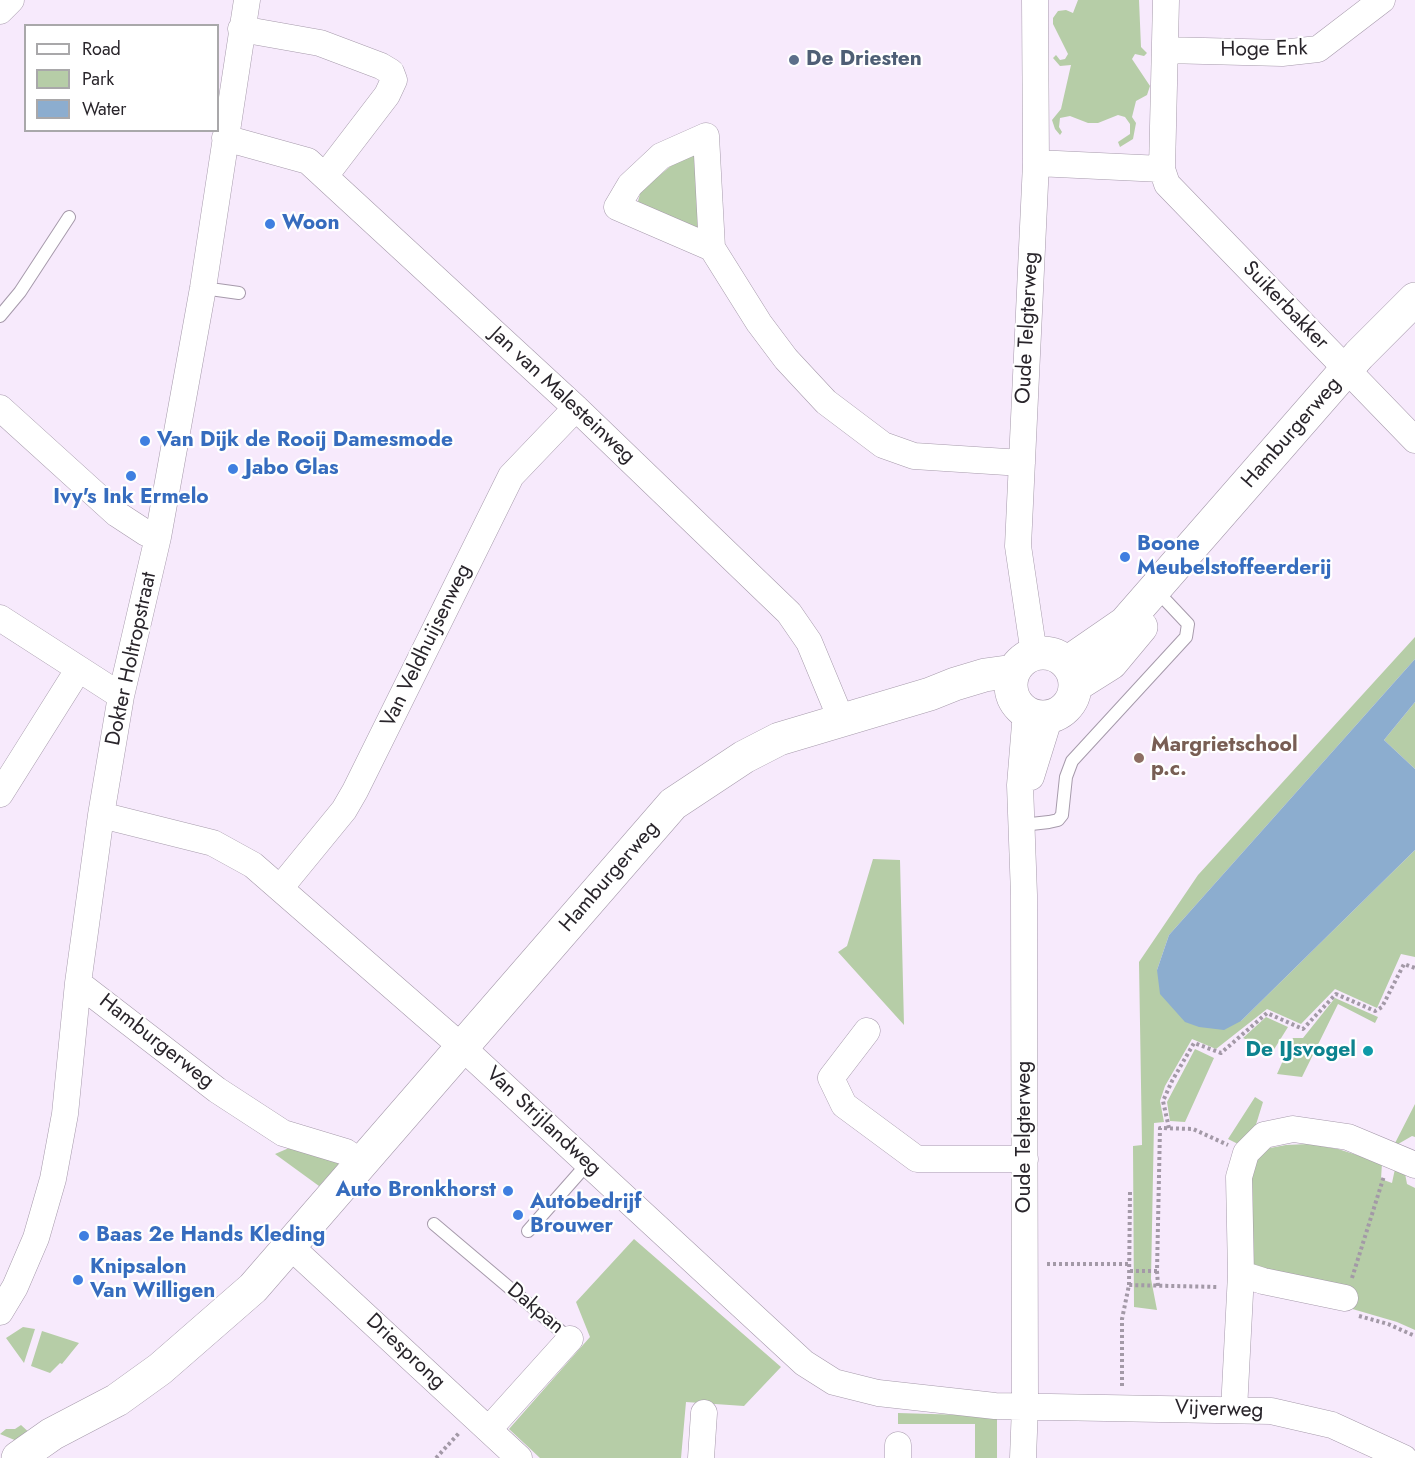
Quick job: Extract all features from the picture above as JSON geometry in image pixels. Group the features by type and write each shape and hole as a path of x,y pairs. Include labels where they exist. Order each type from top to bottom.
{"street":[{"path":"0,11 11,0"},
{"name":"Dokter Holtropstraat","path":"0,1312 15,1287 36,1238 53,1179 65,1114 78,983 101,815 121,696 158,537 203,288 247,0"},
{"name":"Oude Telgterweg","path":"1023,1458 1025,1160 1020,785 1027,690 1018,546 1036,163 1035,0"},
{"path":"1036,163 1162,169 1166,0"},
{"name":"Hoge Enk","path":"1165,50 1282,53 1318,49 1382,0"},
{"path":"241,29 321,43 391,72 394,80 387,95 325,176"},
{"path":"712,248 617,207 630,185 661,156 706,136 712,248 759,323 786,359 826,402 883,445 914,456 1022,463"},
{"name":"Jan van Malesteinweg","path":"225,138 308,161 576,408 789,613 809,642 841,719"},
{"name":"Suikerbakker","path":"1162,169 1167,184 1415,440"},
{"name":"Hamburgerweg","path":"48,1458 117,1400 201,1336 253,1288 291,1247 673,804 744,757 770,743 841,719 930,694 1027,690 1055,655 1071,674 1163,585 1347,370 1415,299"},
{"path":"0,408 117,514 146,533 158,537"},
{"name":"Van Veldhuijsenweg","path":"281,887 344,810 355,791 512,476 576,408"},
{"path":"0,618 121,696"},
{"path":"0,794 78,670"},
{"path":"1027,690 1061,712 1070,703 1071,674"},
{"name":"Van Strijlandweg","path":"101,815 213,843 253,865 281,887 463,1048 804,1363 834,1382 878,1393 995,1406 1025,1406"},
{"name":"Hamburgerweg","path":"78,983 217,1089 283,1133 346,1152 362,1163"},
{"path":"867,1031 831,1078 844,1105 918,1160 1025,1160"},
{"path":"1234,1410 1240,1280 1239,1177 1246,1153 1264,1136 1293,1129 1348,1137 1415,1166"},
{"name":"Driesprong","path":"291,1247 519,1458"},
{"path":"1240,1280 1263,1281 1345,1298"},
{"name":"Dakpan","path":"482,1423 570,1339"},
{"name":"Hamburgerweg","path":"18,1458 52,1434 117,1400"},
{"name":"Vijverweg","path":"1025,1406 1271,1411 1332,1425 1404,1458"},
{"path":"701,1458 704,1413"},
{"path":"0,1448 11,1458"}],"lane":[{"path":"0,316 20,292 69,217"},
{"path":"203,288 239,293"},
{"path":"1022,820 1048,822 1058,820 1062,815 1066,777 1072,761 1186,637 1188,624 1163,585"},
{"path":"528,1231 588,1163"},
{"name":"Dakpan","path":"434,1224 570,1339"}],"path":[{"path":"1169,1128 1163,1101 1194,1043 1221,1053 1268,1013 1304,1029 1336,994 1375,1011 1382,1007 1404,964 1415,968"},
{"path":"1158,1286 1160,1128 1193,1129 1246,1153"},
{"path":"1391,1155 1342,1311 1388,1324 1415,1336"},
{"path":"1122,1407 1122,1319 1130,1285 1130,1192"},
{"path":"1025,1264 1130,1264"},
{"path":"1130,1271 1157,1271"},
{"path":"1130,1285 1158,1286 1240,1280"},
{"path":"436,1458 482,1423"}],"green space":[{"path":"1078,0 1139,0 1141,47 1147,53 1144,56 1135,54 1132,59 1150,86 1147,95 1136,101 1132,117 1136,123 1133,139 1120,147 1118,142 1130,134 1130,124 1125,117 1118,115 1098,123 1088,123 1070,116 1060,118 1059,127 1062,132 1060,135 1052,120 1061,109 1071,65 1060,66 1053,58 1056,55 1060,60 1065,59 1068,54 1053,24 1053,18 1058,11 1066,10 1073,13"},
{"path":"694,152 698,162 700,227 688,231 642,206 638,201 641,191 685,154"},
{"path":"1415,637 1415,659 1169,935 1157,970 1241,1021 1415,850 1415,957 1401,954 1377,1008 1335,989 1301,1024 1267,1009 1216,1049 1192,1039 1165,1086 1160,1101 1164,1122 1154,1123 1151,1279 1157,1310 1134,1307 1133,1146 1142,1145 1139,962 1198,875"},
{"path":"1415,702 1415,769 1384,740"},
{"path":"873,859 900,860 904,1025 838,952 847,946"},
{"path":"1335,998 1378,1017 1375,1023 1338,1004 1302,1077 1277,1074 1293,1038 1303,1038"},
{"path":"1266,1017 1288,1027 1273,1051 1243,1038"},
{"path":"1195,1049 1214,1058 1185,1122 1170,1121 1167,1102"},
{"path":"1255,1097 1263,1102 1254,1131 1240,1145 1228,1139"},
{"path":"1415,1104 1415,1137 1412,1136 1393,1147"},
{"path":"1309,1144 1338,1149 1382,1163 1381,1179 1392,1183 1396,1164 1404,1168 1407,1184 1415,1188 1415,1330 1397,1322 1349,1308 1246,1267 1249,1166 1265,1149"},
{"path":"289,1148 340,1163 319,1186 275,1154"},
{"path":"634,1239 781,1367 744,1406 686,1402 681,1458 540,1458 509,1429 590,1337 576,1302"},
{"path":"23,1327 35,1329 24,1363 6,1338"},
{"path":"42,1331 79,1343 62,1364 60,1363 50,1373 31,1366"},
{"path":"898,1413 997,1416 997,1458 975,1458 975,1424 898,1424"},
{"path":"21,1425 33,1436 17,1441 0,1434 6,1429 15,1429"}],"water":[{"path":"1415,659 1415,702 1384,740 1415,769 1415,850 1241,1021 1224,1030 1199,1027 1185,1022 1160,994 1157,970 1169,935"}],"place":[{"name":"De Driesten","path":"794,60"},
{"name":"Woon","path":"270,224"},
{"name":"Van Dijk de Rooij Damesmode","path":"145,441"},
{"name":"Jabo Glas","path":"233,469"},
{"name":"Ivy's Ink Ermelo","path":"131,476"},
{"name":"Boone Meubelstoffeerderij","path":"1125,557"},
{"name":"Margrietschool p.c.","path":"1139,758"},
{"name":"De IJsvogel","path":"1368,1051"},
{"name":"Auto Bronkhorst","path":"508,1191"},
{"name":"Autobedrijf Brouwer","path":"518,1215"},
{"name":"Baas 2e Hands Kleding","path":"84,1236"},
{"name":"Knipsalon Van Willigen","path":"78,1280"}]}
